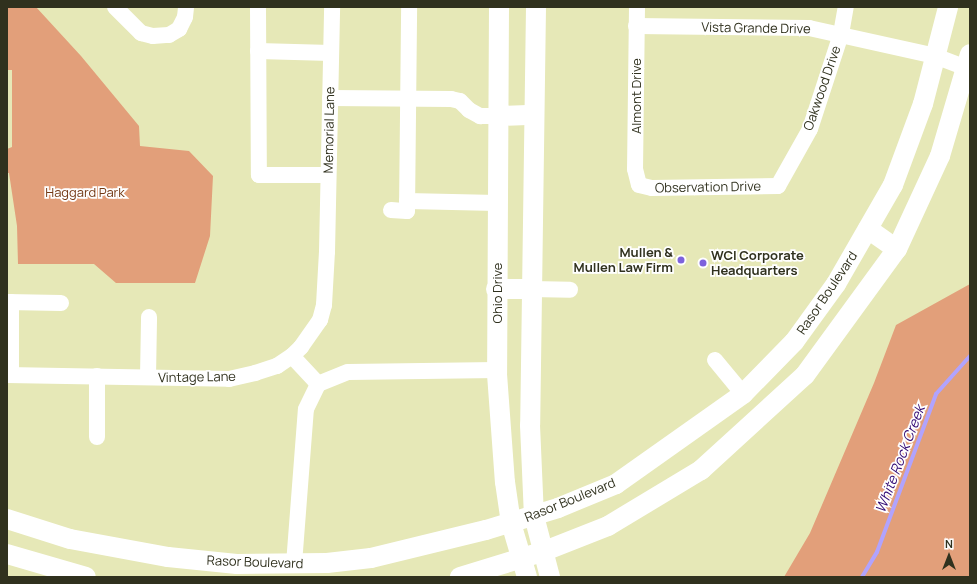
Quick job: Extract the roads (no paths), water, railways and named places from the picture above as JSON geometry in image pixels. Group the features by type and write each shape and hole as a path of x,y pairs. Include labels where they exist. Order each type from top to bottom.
{"main road":[{"name":"Ohio Drive","path":"499,7 496,289 497,370 505,482 511,523 524,568"},
{"path":"536,7 530,425 534,516 542,552 550,577"},
{"name":"Rasor Boulevard","path":"7,519 70,539 168,557 294,571 327,563 371,558 442,542 534,516 584,498 616,484 743,394 794,342 836,284 893,185 923,104 948,7"},
{"path":"460,577 524,568 542,552 608,526 701,470 805,375 896,249 940,156 968,60"},
{"path":"498,116 534,115"},
{"path":"868,229 896,249"},
{"path":"496,289 531,289"},
{"path":"743,394 761,415"},
{"path":"7,554 86,577"}],"street":[{"path":"115,7 140,33 153,36 169,35 179,29 185,17 186,7"},
{"path":"258,7 259,175 328,175"},
{"name":"Memorial Lane","path":"328,252 328,175 332,7"},
{"path":"391,210 407,210 409,7"},
{"name":"Almont Drive","path":"637,7 635,169 638,185"},
{"name":"Oakwood Drive","path":"778,186 810,129 841,34 846,7"},
{"name":"Vista Grande Drive","path":"636,26 809,28 935,56 968,60"},
{"path":"258,52 331,53"},
{"path":"330,98 451,99 460,101 469,110 480,116 498,116"},
{"name":"Observation Drive","path":"638,185 652,188 778,186"},
{"path":"407,201 497,203"},
{"name":"Vintage Lane","path":"9,375 229,379 277,366 292,356 309,337 320,320 324,305 328,252"},
{"path":"531,289 570,290"},
{"path":"9,375 9,302 61,303"},
{"path":"148,377 149,317"},
{"path":"292,356 318,384"},
{"path":"714,360 743,394"},
{"path":"294,571 306,409 318,384 348,372 497,370"},
{"path":"97,376 97,437"}],"waterway":[{"name":"White Rock Creek","path":"862,577 877,552 936,394 970,356"}],"place":[{"name":"Mullen & Mullen Law Firm","path":"681,260"},
{"name":"WCI Corporate Headquarters","path":"703,263"}],"park label":[{"name":"Haggard Park","path":"85,192"}]}
